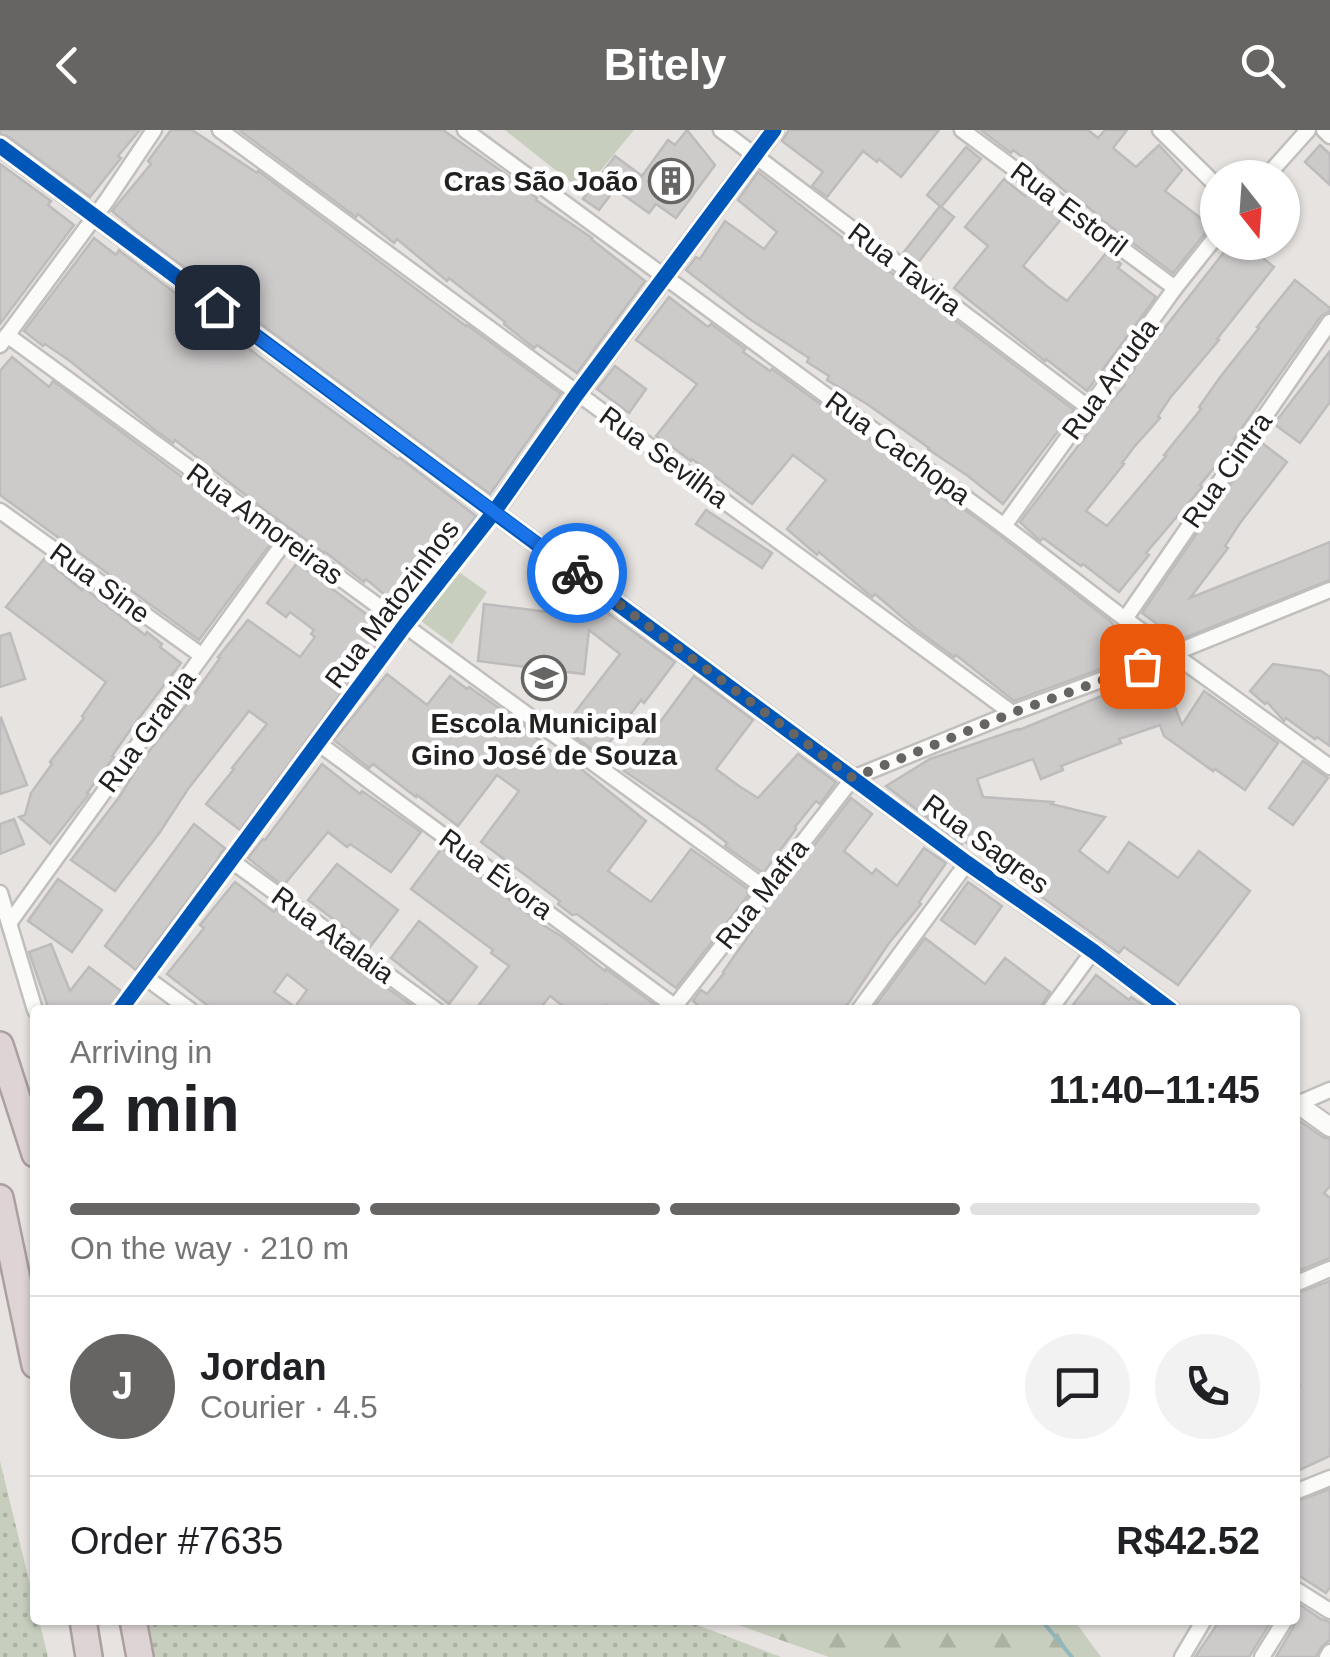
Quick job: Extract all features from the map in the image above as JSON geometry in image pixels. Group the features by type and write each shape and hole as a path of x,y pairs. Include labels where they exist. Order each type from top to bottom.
{"highway":[{"path":"0,1045 30,1138"},
{"path":"0,1198 30,1341"},
{"path":"84,1625 90,1657"},
{"path":"134,1625 140,1657"}],"street":[{"path":"3,340 154,130"},
{"name":"Rua Sevilha","path":"220,130 1012,713"},
{"name":"Rua Cachopa","path":"465,130 1330,768"},
{"name":"Rua Tavira","path":"721,130 1089,408"},
{"name":"Rua Matozinhos","path":"124,1005 405,625 494,512 774,130"},
{"name":"Rua Estoril","path":"962,130 1175,288"},
{"path":"1160,130 1200,169"},
{"path":"1281,160 1308,130"},
{"path":"1324,130 1330,136"},
{"name":"Rua Sagres","path":"0,146 967,863 1165,1005"},
{"name":"Rua Arruda","path":"1004,526 1200,257"},
{"name":"Rua Cintra","path":"1125,618 1330,322"},
{"name":"Rua Amoreiras","path":"3,340 405,625 766,889"},
{"name":"Rua Sine","path":"0,511 200,656"},
{"name":"Rua Granja","path":"10,922 285,541"},
{"path":"853,778 1330,590"},
{"name":"Rua Évora","path":"318,743 669,1005"},
{"name":"Rua Mafra","path":"675,1005 853,778"},
{"name":"Rua Atalaia","path":"230,859 429,1005"},
{"path":"863,1005 967,863"},
{"path":"0,892 34,1005"},
{"path":"1054,1005 1092,951"},
{"path":"145,978 183,1005"},
{"path":"1300,1101 1330,1090"},
{"path":"1300,1106 1330,1127"},
{"path":"1300,1282 1330,1269"},
{"path":"1300,1490 1330,1478"},
{"path":"1300,1596 1330,1610"},
{"path":"1182,1657 1201,1625"},
{"path":"1262,1657 1282,1625"}],"green space":[{"path":"505,130 634,130 583,192"},
{"path":"456,570 487,592 452,644 421,621"},
{"path":"0,1461 30,1584 30,1625 40,1625 48,1657 0,1657"},
{"path":"148,1625 697,1625 781,1657 153,1657"},
{"path":"738,1625 1078,1625 1101,1657 829,1657"}],"building":[{"path":"0,130 140,130 90,197 0,134"},
{"path":"171,130 192,130 258,171 561,394 490,494 112,211 151,164 148,161"},
{"path":"239,130 443,130 645,281 577,373 537,345 534,348 397,239 394,243 358,214 356,217"},
{"name":"Cras São João","path":"687,130 715,165 676,218 656,204 649,213 615,189 599,210 583,199 615,156 642,176 668,140 675,145"},
{"path":"789,130 939,130 901,177 863,151 827,197 812,186 823,172 782,141"},
{"path":"981,130 1088,130 1098,138 1105,130 1127,130 1113,148 1136,167 1159,145 1182,170 1165,191 1200,218 1200,240 1173,273 1035,166 1013,150 1011,153"},
{"path":"1320,145 1330,154 1330,185 1305,162"},
{"path":"966,147 981,159 941,207 927,195"},
{"path":"0,164 51,201 48,205 74,225 0,324"},
{"path":"758,172 1074,410 1003,504 867,404 827,380 829,376 807,362 809,358 686,270 696,257 700,259 725,221 764,249 777,232 738,200"},
{"path":"1004,179 1062,218 1023,266 1048,287 1067,301 1107,252 1121,264 1118,268 1156,297 1087,391 954,288 988,246 965,227"},
{"path":"940,206 954,217 917,264 903,253"},
{"path":"94,238 116,255 119,250 476,516 413,591 416,593 403,610 175,440 173,443 155,430 70,361 24,331"},
{"path":"1218,260 1265,260 1274,267 1086,511 1107,526 1166,456 1295,280 1330,308 1202,487 1146,553 1149,555 1119,592 1043,538 1040,541 1020,522 1125,385 1134,367"},
{"path":"669,297 889,454 952,505 954,502 998,534 1109,620 1141,654 1014,701 787,529 826,480 793,455 752,504 692,459 670,448 656,436 697,384 636,340"},
{"path":"1330,351 1330,402 1300,443 1274,424"},
{"path":"12,357 49,387 53,381 271,543 199,640 0,495 0,371"},
{"path":"615,366 646,389 629,413 597,389"},
{"path":"1262,443 1287,462 1190,598 1330,542 1330,580 1179,640 1142,613"},
{"path":"706,510 772,553 762,568 696,524"},
{"path":"44,559 145,635 147,632 181,663 50,844 19,817 25,815 31,793 106,682 6,607"},
{"path":"297,563 388,630 240,830 206,804 267,724 249,711 115,891 71,860 248,620 300,657 315,637 311,634 314,630 290,612 286,617 267,603"},
{"path":"484,604 589,617 598,606 675,662 600,755 563,728 620,654 589,630 584,674 478,661"},
{"path":"10,633 25,679 0,687 0,636"},
{"path":"1273,664 1321,671 1330,677 1330,746 1286,718 1284,721 1250,691"},
{"path":"1161,670 1182,725 1204,691 1278,743 1245,790 1164,736 1160,725 1119,739 1121,743 1061,766 1063,770 1041,779 1033,759 977,779 983,797 1053,802 1105,817 1079,851 1108,873 1129,842 1178,878 1199,851 1250,891 1178,985 1124,947 1119,953 886,786 930,759 1019,730 1109,693 1107,689"},
{"path":"387,674 427,705 450,676 525,726 544,746 569,764 571,761 646,821 608,871 651,902 691,849 749,890 676,988 577,914 572,915 558,904 560,901 481,842 519,791 497,775 458,826 373,764 369,768 334,740"},
{"path":"694,676 753,720 716,769 758,798 798,754 836,782 795,827 763,873 725,846 727,843 704,825 624,771"},
{"path":"0,719 27,785 0,794"},
{"path":"1303,761 1328,778 1293,825 1269,808"},
{"path":"322,764 360,794 362,791 421,832 391,872 328,832 283,886 248,858"},
{"path":"851,798 872,814 844,851 872,874 876,869 897,886 924,848 946,863 847,1005 696,1005 693,1001 701,990 707,994 724,973 752,931 749,929"},
{"path":"14,819 24,844 0,854 0,824"},
{"path":"194,824 226,849 136,970 105,946"},
{"path":"442,848 655,1005 562,1005 550,996 543,1005 479,1005 509,966 411,889"},
{"path":"337,864 398,910 370,947 308,900"},
{"path":"58,879 102,910 72,952 28,921"},
{"path":"235,882 411,1005 296,1005 307,990 287,974 274,992 292,1005 207,1005 167,974 204,928 200,925"},
{"path":"968,882 1002,906 975,944 941,920"},
{"path":"419,921 477,967 449,1004 391,958"},
{"path":"925,938 985,984 1005,958 1050,992 1042,1005 876,1005"},
{"path":"51,944 70,991 89,967 121,991 113,1005 47,1005 29,952"},
{"path":"1096,975 1129,1000 1131,997 1143,1005 1073,1005"},
{"path":"1300,1121 1330,1139 1330,1186 1324,1193 1330,1198 1330,1258 1300,1270"},
{"path":"1330,1281 1330,1456 1300,1470 1300,1385 1300,1292"},
{"path":"1330,1489 1330,1587 1326,1593 1300,1576 1300,1500"},
{"path":"1300,1605 1330,1622 1330,1640 1316,1657 1276,1657 1294,1626 1300,1625"},
{"path":"1217,1625 1269,1625 1249,1657 1195,1657"}],"waterway":[{"path":"1045,1625 1072,1657"}],"cycle path":[{"path":"124,1005 405,625 494,512 774,130"},
{"path":"0,146 1164,1005"}],"way so far":[{"path":"577,573 853,778 1012,713 1142,666"}],"place":[{"name":"Cras São João","path":"671,181"},
{"name":"Escola Municipal Gino José de Souza","path":"544,678"}],"route":[{"path":"217,307 577,573"}]}
